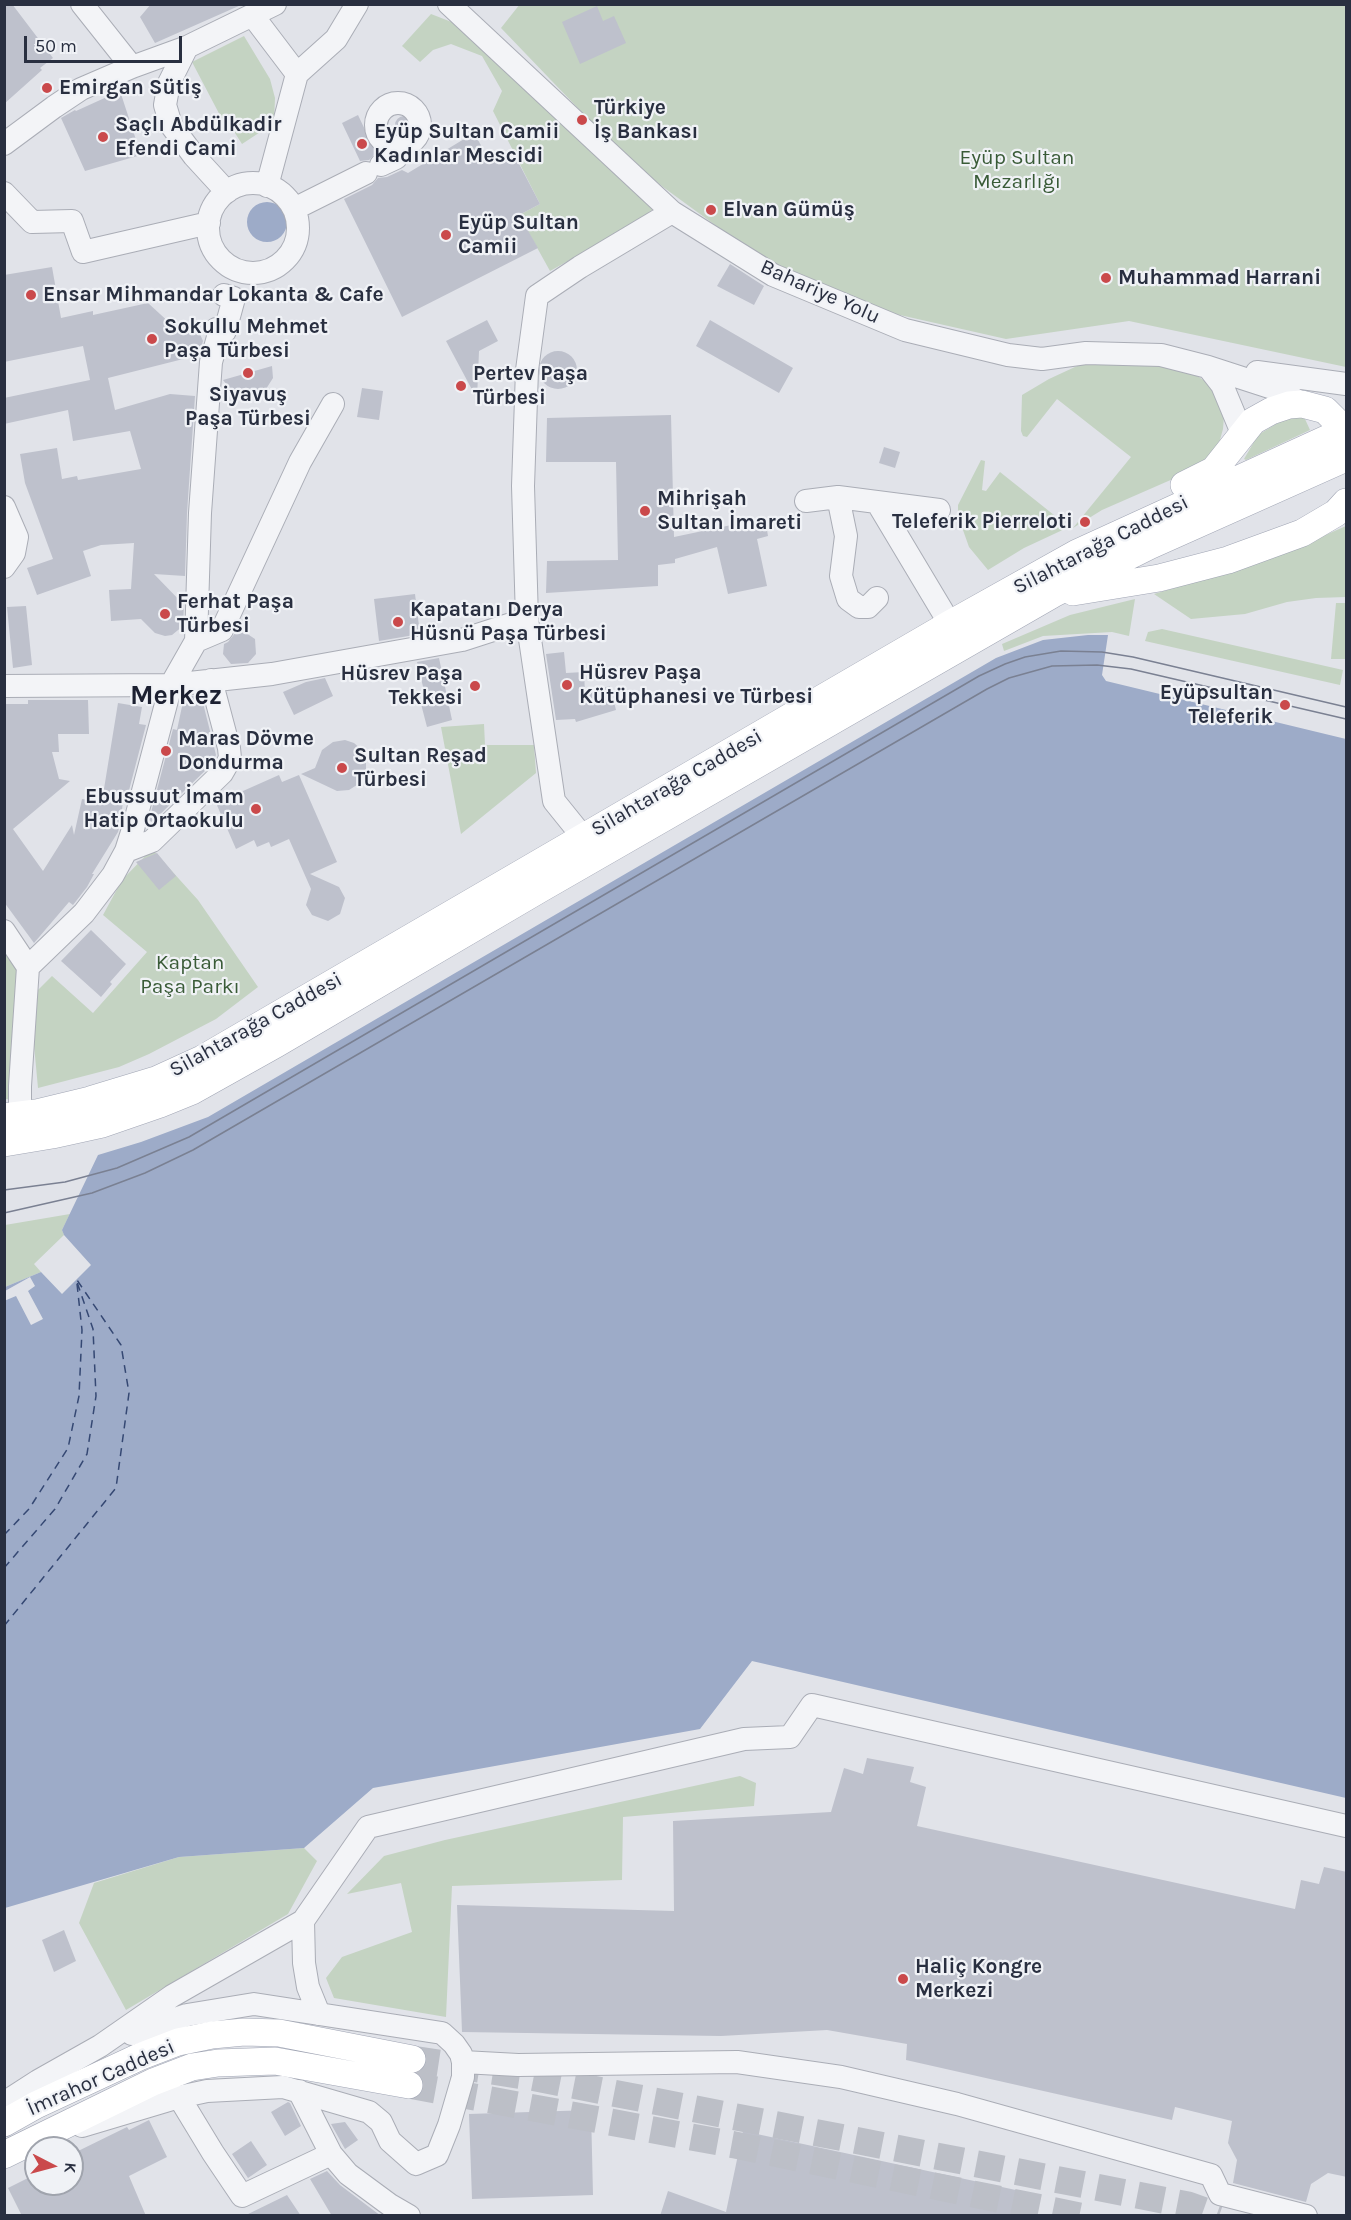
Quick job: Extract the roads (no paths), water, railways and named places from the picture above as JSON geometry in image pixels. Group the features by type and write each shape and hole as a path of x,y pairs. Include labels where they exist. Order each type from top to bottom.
{"main road":[{"path":"1124,531 1154,500 1214,470 1253,421 1271,411 1288,405 1302,404 1324,410 1331,415 1346,440"},
{"name":"Silahtarağa Caddesi","path":"12,1116 36,1113 90,1100 176,1072 202,1059 950,624 1077,553 1124,531 1346,440"},
{"name":"Silahtarağa Caddesi","path":"4,1143 102,1124 192,1090 276,1044 560,877 1053,594 1149,546 1346,440"},
{"path":"1053,594 1159,578 1228,560 1302,533 1336,513 1347,502"},
{"name":"İmrahor Caddesi","path":"4,2123 36,2105 139,2057 178,2042 212,2036 244,2032 279,2033 412,2059"},
{"name":"İmrahor Caddesi","path":"16,2149 153,2082 192,2067 219,2063 275,2061 409,2085"}],"street":[{"path":"82,4 132,67"},
{"path":"4,144 81,89 132,67 188,47 240,14 275,4"},
{"path":"267,186 297,74 336,39 357,4"},
{"name":"Bahariye Yolu","path":"449,4 672,212 773,275 905,330 1008,355 1042,359 1086,352 1161,355 1208,367"},
{"path":"240,14 297,74"},
{"path":"188,47 168,83 165,105 171,126 194,156 227,192"},
{"path":"294,209 396,158 397,147"},
{"path":"260,183 267,186 285,196 294,209 298,223 297,239 291,252 280,264 267,271 252,273 237,270 224,262 214,251 209,237 212,209 220,197 246,184 260,183"},
{"path":"4,194 32,222 72,221 83,252 209,223"},
{"path":"583,837 554,801 527,619 523,486 526,370 537,296 580,267 672,212"},
{"path":"28,967 84,913 113,875 126,851 171,685 196,641 200,513 211,362 234,298 227,296 237,270"},
{"path":"1208,367 1347,384"},
{"path":"1208,367 1282,391 1302,404"},
{"path":"1208,367 1222,385 1242,433"},
{"path":"196,641 222,630 300,462 333,404"},
{"path":"838,496 846,536 841,576 848,599 859,607 868,608 877,598"},
{"path":"806,501 838,496 939,510"},
{"path":"877,502 950,624"},
{"path":"4,507 18,537 14,553 4,567"},
{"path":"4,686 171,685 272,674 462,640 527,619"},
{"path":"126,851 152,841 222,773 230,758 211,680"},
{"path":"4,931 28,967 20,1086 12,1116"},
{"path":"4,2103 100,2046 172,1996 303,1920 368,1827 744,1739 790,1737 812,1706 1347,1826"},
{"path":"303,1920 304,1963 308,1987 319,2014"},
{"path":"16,2149 179,2097 207,2091 283,2087 369,2112 381,2122 390,2141 416,2164 437,2155 449,2125 463,2077 463,2062 454,2044 442,2033 254,2004 187,2014 100,2046"},
{"path":"463,2062 518,2064 738,2062 841,2078 957,2104 1211,2175 1220,2194 1306,2216"},
{"path":"299,2091 331,2154 348,2174 409,2216"},
{"path":"179,2097 242,2196 331,2154"}],"water":[{"path":"267,202 275,203 281,208 286,214 286,230 281,236 275,241 267,242 259,241 253,236 248,230 247,222 248,214 253,208 259,203"},
{"path":"1108,635 1102,675 1106,681 1346,739 1346,1798 752,1661 700,1729 373,1788 304,1848 179,1857 5,1908 5,1287 41,1272 62,1294 91,1265 62,1230 98,1155 208,1117 996,658 1043,640"}],"tunnel":[{"path":"412,2059 531,2077 1188,2205 1219,2216"},
{"path":"409,2085 735,2145 1080,2216"}],"tram line":[{"path":"4,1190 65,1182 117,1168 189,1137 979,676 1005,664 1025,657 1061,651 1102,652 1133,657 1346,707"},
{"path":"4,1213 92,1193 145,1173 193,1150 1009,678 1052,666 1097,665 1131,669 1346,719"}],"place":[{"name":"Emirgan Sütiş","path":"47,88"},
{"name":"Türkiye İş Bankası","path":"582,120"},
{"name":"Saçlı Abdülkadir Efendi Cami","path":"103,137"},
{"name":"Eyüp Sultan Camii Kadınlar Mescidi","path":"362,144"},
{"name":"Elvan Gümüş","path":"711,210"},
{"name":"Eyüp Sultan Camii","path":"446,235"},
{"name":"Muhammad Harrani","path":"1106,278"},
{"name":"Ensar Mihmandar Lokanta & Cafe","path":"31,295"},
{"name":"Sokullu Mehmet Paşa Türbesi","path":"152,339"},
{"name":"Siyavuş Paşa Türbesi","path":"248,373"},
{"name":"Pertev Paşa Türbesi","path":"461,386"},
{"name":"Mihrişah Sultan İmareti","path":"645,511"},
{"name":"Teleferik Pierreloti","path":"1085,522"},
{"name":"Ferhat Paşa Türbesi","path":"165,614"},
{"name":"Kapatanı Derya Hüsnü Paşa Türbesi","path":"398,622"},
{"name":"Hüsrev Paşa Kütüphanesi ve Türbesi","path":"567,685"},
{"name":"Hüsrev Paşa Tekkesi","path":"475,686"},
{"name":"Eyüpsultan Teleferik","path":"1285,705"},
{"name":"Maras Dövme Dondurma","path":"166,751"},
{"name":"Sultan Reşad Türbesi","path":"342,768"},
{"name":"Ebussuut İmam Hatip Ortaokulu","path":"256,809"},
{"name":"Haliç Kongre Merkezi","path":"903,1979"}],"district":[{"name":"Merkez","path":"176,696"}],"park label":[{"name":"Eyüp Sultan Mezarlığı","path":"1017,170"},
{"name":"Kaptan Paşa Parkı","path":"190,975"}]}
